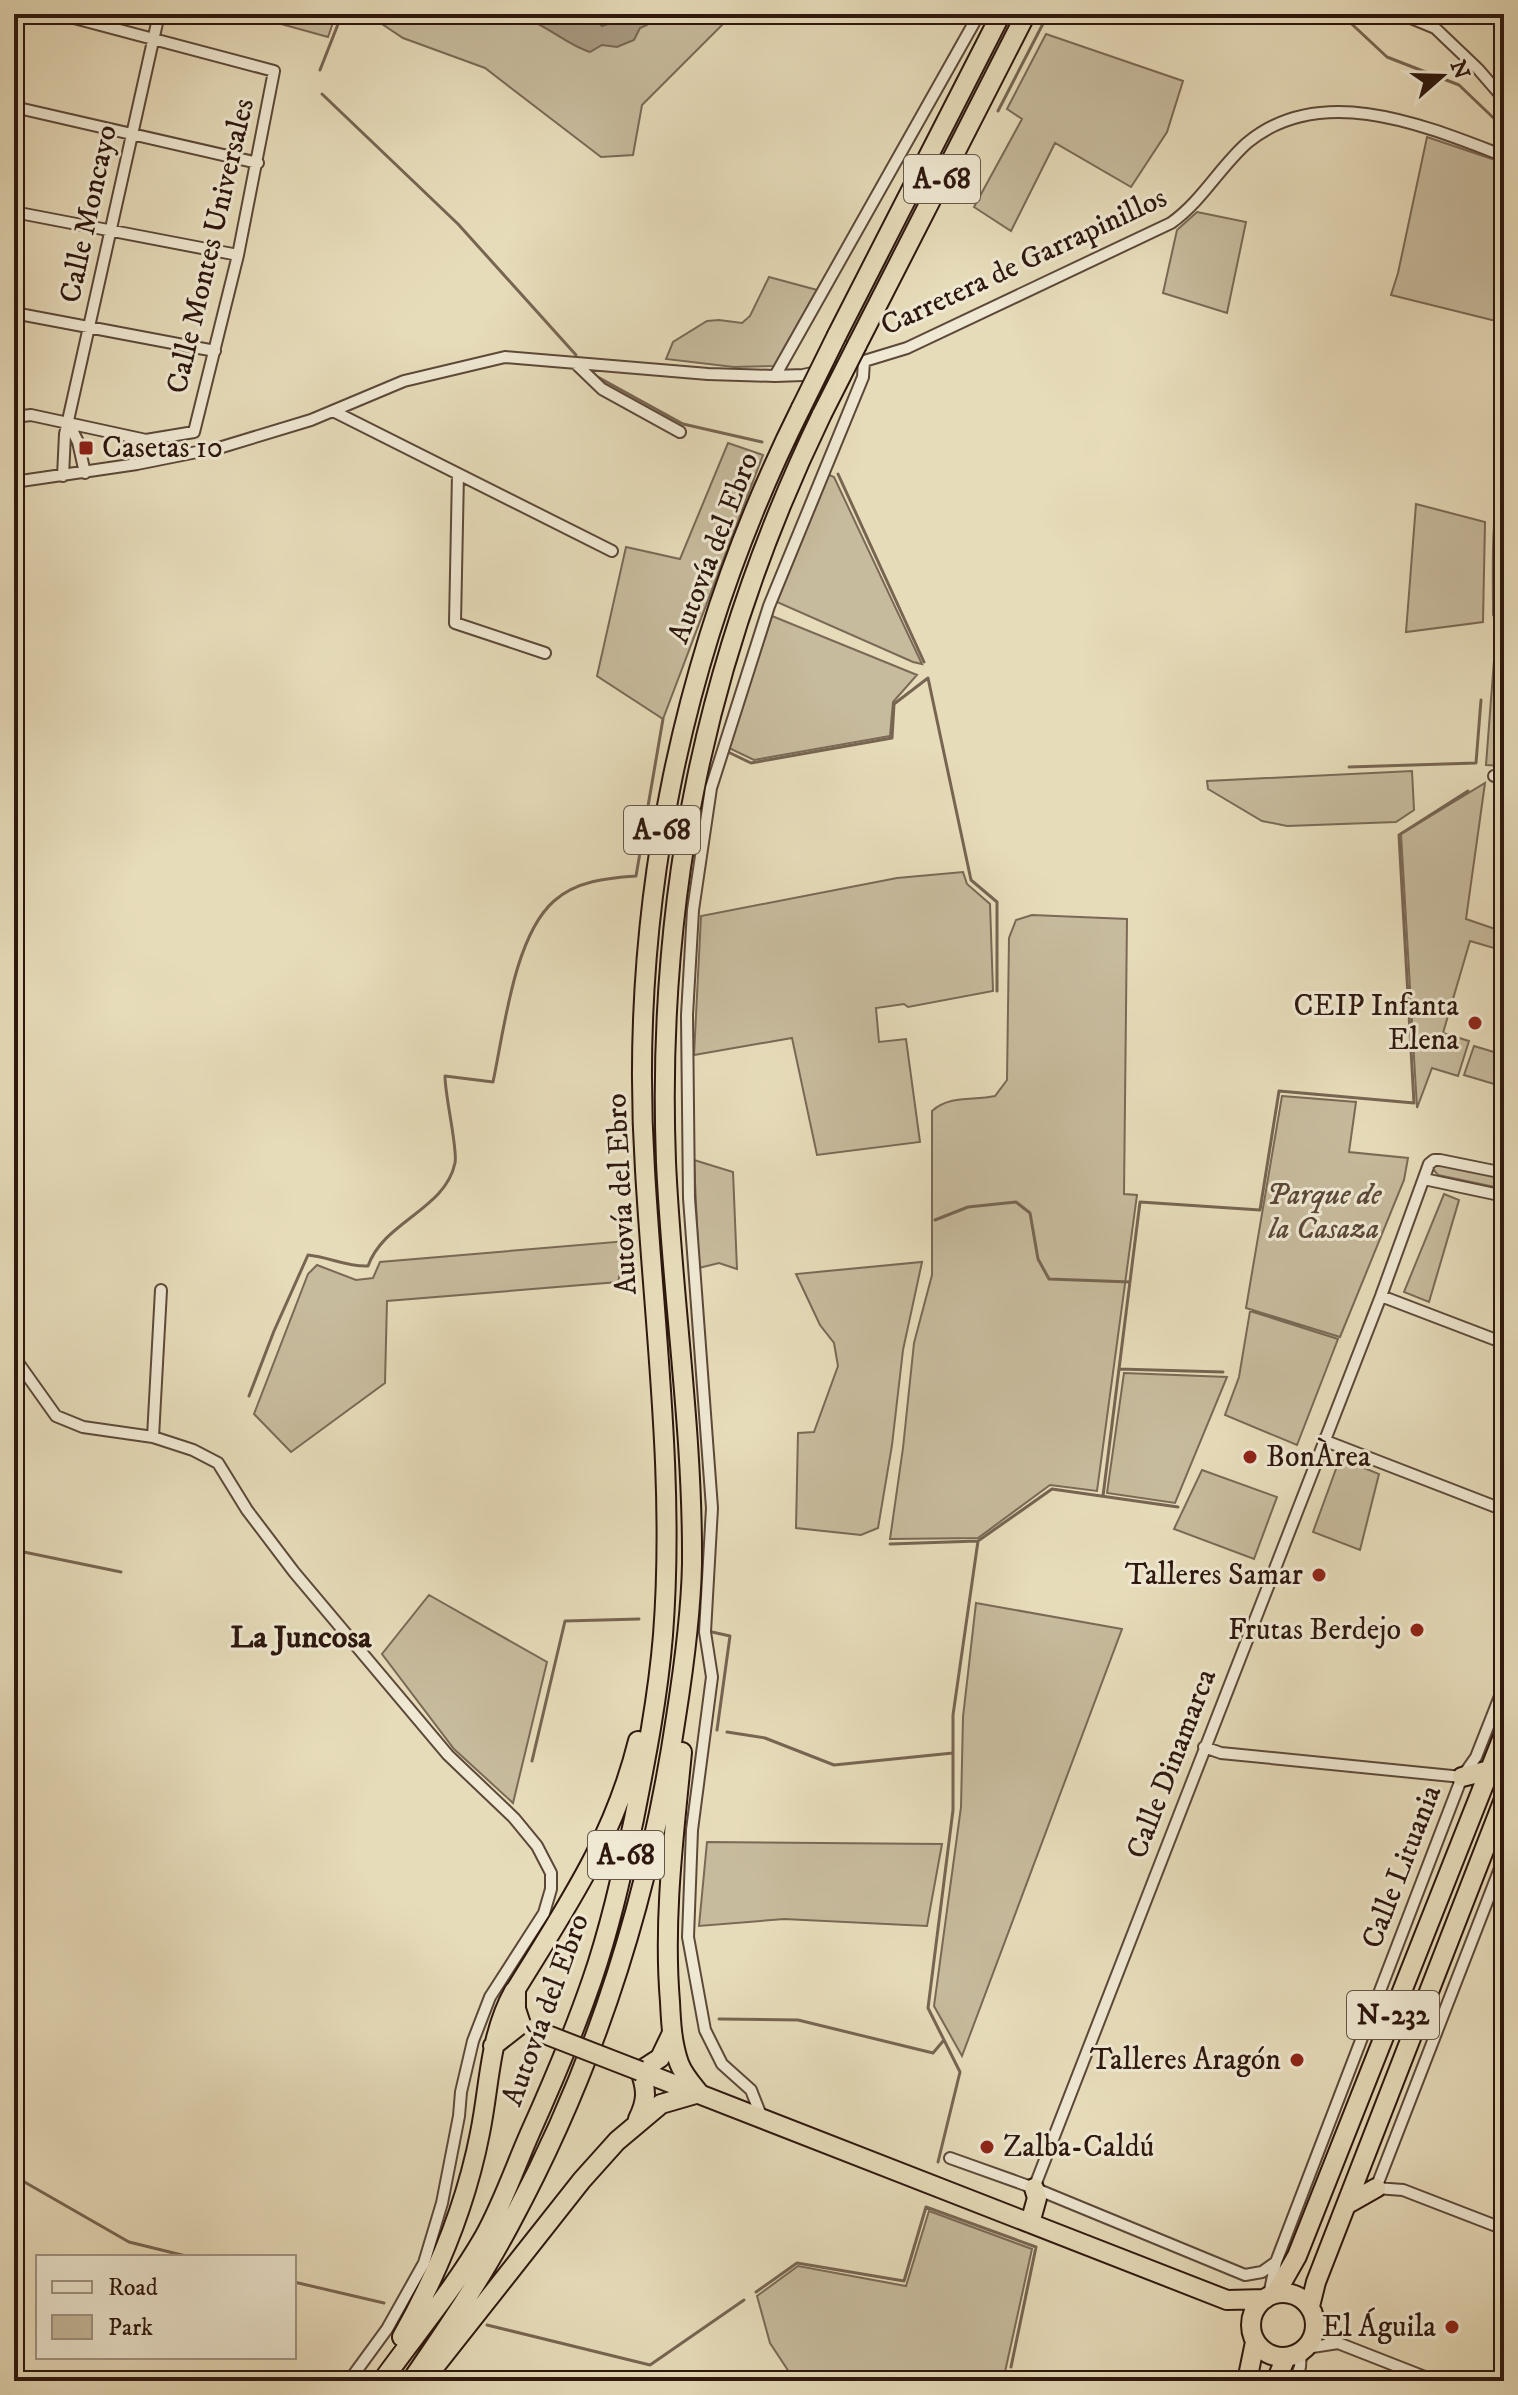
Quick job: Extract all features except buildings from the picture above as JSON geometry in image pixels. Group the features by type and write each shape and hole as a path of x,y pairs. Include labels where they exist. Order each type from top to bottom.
{"highway":[{"name":"Autovía del Ebro","path":"380,2381 485,2236 563,2058 584,2003 623,1869 646,1760 664,1619 667,1488 658,1321 644,1166 642,1057 647,959 664,814 685,718 711,623 742,538 837,335 1001,14"},
{"name":"Autovía del Ebro","path":"411,2381 453,2319 510,2224 583,2069 613,1988 644,1879 671,1751 687,1645 692,1566 690,1487 666,1151 665,1061 669,960 687,819 706,726 763,546 822,414 861,353 1026,14"},
{"path":"380,2381 447,2248 466,2191 480,2132 493,2046 493,2014 516,1989 593,1864 611,1825 634,1760 664,1619"},
{"path":"687,1645 690,1665 668,1914 668,1976 672,2033 682,2071 699,2093"},
{"name":"N-232","path":"1247,2381 1254,2313 1270,2296 1297,2256 1504,1734"},
{"path":"1462,1777 1490,1770"},
{"path":"1462,1777 1482,1789"},
{"name":"N-232","path":"1310,2306 1316,2282 1504,1801"},
{"path":"516,1989 515,2002 526,2026"},
{"path":"493,2014 1227,2300 1295,2296 1310,2306 1316,2327 1276,2381"},
{"path":"493,2046 526,2026"},
{"path":"640,2071 660,2058 672,2033"},
{"path":"637,2122 646,2100 640,2071"},
{"path":"423,2381 582,2180 637,2122 668,2100 699,2093"},
{"path":"1023,2220 1037,2198 1034,2188"},
{"path":"1346,2205 1376,2188"},
{"path":"1227,2300 1267,2353 1297,2352"}],"street":[{"path":"59,14 152,40"},
{"name":"Calle Moncayo","path":"63,476 63,444 159,14"},
{"path":"775,376 979,14"},
{"path":"1401,14 1435,28 1504,99"},
{"name":"Calle Montes Universales","path":"69,424 146,440 194,432 258,163 274,71 152,40"},
{"path":"14,107 258,163"},
{"name":"Carretera de Garrapinillos","path":"14,482 85,473 222,447 286,429 404,381 505,357 708,374 775,376 803,375 861,353 907,348 1171,223 1195,205 1239,151 1264,132 1301,116 1344,113 1389,117 1504,156"},
{"path":"14,212 238,255"},
{"path":"14,313 215,351"},
{"path":"762,2118 751,2090 722,2064 705,2030 688,1937 692,1830 712,1677 705,1632 712,1508 689,1198 687,1015 693,910 711,788 769,606 863,377 861,353"},
{"path":"575,363 602,389 680,432"},
{"path":"333,411 612,551"},
{"path":"14,417 31,415 69,424 78,442 85,473"},
{"path":"458,474 455,623 545,653"},
{"path":"1504,1173 1434,1160 1429,1164 1424,1179 1504,1196"},
{"name":"Calle Dinamarca","path":"1034,2188 1424,1179"},
{"path":"153,1437 161,1290"},
{"path":"1381,1296 1504,1343"},
{"path":"14,1357 56,1416 83,1427 153,1437 193,1450 218,1463 247,1510 294,1572 448,1755 514,1818 537,1846 551,1873 551,1889 544,1913 490,1997 493,2014 473,2041 442,2203 424,2263 387,2329 349,2381"},
{"path":"1323,1440 1504,1510"},
{"path":"1462,1777 1476,1757 1504,1686"},
{"name":"Calle Lituania","path":"1204,1747 1221,1753 1462,1777 1276,2262 1270,2296"},
{"path":"1504,1858 1376,2188 1403,2190 1504,2229"},
{"path":"950,2158 1034,2188 1245,2275 1262,2272 1276,2262"},
{"path":"1316,2327 1338,2343 1435,2381"},
{"path":"1295,2381 1300,2367 1297,2352 1338,2343"}],"green space":[{"path":"245,14 336,14 328,37"},
{"path":"367,14 733,14 642,105 633,155 601,157 485,68 403,38"},
{"path":"1046,34 1183,81 1167,132 1131,187 1055,143 1011,231 974,207 1022,119 1007,109"},
{"path":"1427,137 1504,163 1504,323 1391,295"},
{"path":"1197,212 1246,222 1227,313 1163,293 1177,230"},
{"path":"769,277 817,290 774,366 734,367 666,359 673,342 707,321 742,323 750,316"},
{"path":"728,443 763,455 663,719 597,676 626,547 680,559"},
{"path":"1504,465 1504,766 1486,765 1497,621 1493,615 1494,521"},
{"path":"827,474 834,477 922,664 777,602"},
{"path":"1416,504 1485,522 1483,622 1406,632"},
{"path":"772,616 917,675 893,702 890,736 754,760 729,748"},
{"path":"1412,771 1414,810 1396,822 1287,826 1262,821 1208,789 1207,781"},
{"path":"1485,783 1466,919 1504,932 1504,951 1470,941 1443,1033 1469,1041 1458,1076 1432,1068 1417,1108 1401,834"},
{"path":"963,872 967,884 990,904 993,991 908,1007 904,1004 876,1008 879,1042 906,1039 920,1142 817,1155 792,1038 694,1055 701,916 897,878"},
{"path":"1032,915 1127,919 1124,1194 1137,1195 1097,1491 1050,1485 978,1538 890,1539 914,1343 932,1275 932,1111 954,1101 995,1096 1007,1080 1009,938 1016,920"},
{"path":"1474,1046 1504,1055 1504,1087 1464,1075"},
{"name":"Parque de la Casaza","path":"1282,1096 1356,1102 1349,1152 1408,1158 1404,1180 1340,1337 1246,1308"},
{"path":"694,1160 733,1172 737,1269 719,1263 699,1268"},
{"path":"1440,1164 1504,1177 1504,1189 1438,1175 1433,1169"},
{"path":"1444,1194 1459,1200 1429,1302 1404,1292"},
{"path":"627,1241 618,1282 387,1301 385,1383 291,1452 254,1414 308,1274 317,1265 356,1280 373,1278 380,1262"},
{"path":"922,1262 903,1350 878,1528 861,1535 796,1528 798,1433 814,1432 838,1366 834,1343 820,1325 796,1274"},
{"path":"1250,1311 1338,1339 1297,1445 1225,1415 1239,1377"},
{"path":"1124,1373 1227,1377 1175,1503 1107,1493"},
{"path":"1340,1458 1379,1474 1360,1550 1313,1532"},
{"path":"1202,1470 1277,1497 1254,1559 1174,1529"},
{"path":"429,1595 547,1662 513,1803 454,1749 382,1654"},
{"path":"976,1603 1122,1629 962,2056 934,2006 961,1807 963,1717"},
{"path":"707,1842 942,1844 927,1926 784,1919 699,1926"},
{"path":"929,2211 1032,2249 1003,2381 795,2381 770,2343 757,2296 798,2266 906,2286"}],"shaded area":[{"path":"549,14 598,14 595,20 602,26 635,14 646,19 647,25 640,28 634,40 617,47 602,45 590,52 536,23"}],"waterway":[{"path":"320,70 342,14"},
{"path":"998,111 1048,14"},
{"path":"1341,14 1387,57 1459,85 1504,128"},
{"path":"322,94 458,224 576,355"},
{"path":"594,375 683,424 762,442"},
{"path":"838,474 924,662"},
{"path":"728,752 751,763 892,738 894,704 928,678 971,880 997,902 997,991"},
{"path":"1349,767 1476,763 1481,700"},
{"path":"249,1396 308,1255 368,1266 387,1238 439,1193 449,1179 455,1156 445,1076 493,1082 520,960 540,917 554,901 572,889 603,880 636,876 663,719"},
{"path":"1103,1496 1140,1202 1260,1210 1279,1091 1414,1103 1399,835 1468,791"},
{"path":"935,1220 968,1207 1016,1202 1030,1213 1038,1259 1049,1279 1130,1282"},
{"path":"1119,1369 1223,1372"},
{"path":"938,2162 960,2072 928,2008 953,1810 953,1715 978,1541 1052,1489 1178,1507"},
{"path":"890,1544 978,1541"},
{"path":"14,1550 121,1572"},
{"path":"532,1761 565,1621 639,1619"},
{"path":"712,1632 730,1636 717,1730"},
{"path":"727,1732 765,1738 834,1765 953,1753"},
{"path":"719,2019 798,2020 933,2053 944,2040"},
{"path":"14,2176 129,2242 182,2255"},
{"path":"756,2292 797,2263 904,2281 926,2207 1036,2247 1011,2367"},
{"path":"296,2282 384,2303"},
{"path":"487,2325 650,2365 744,2300"}],"place":[{"name":"Casetas 10","path":"86,448"},
{"name":"CEIP Infanta Elena","path":"1475,1023"},
{"name":"BonÀrea","path":"1250,1457"},
{"name":"Talleres Samar","path":"1319,1575"},
{"name":"Frutas Berdejo","path":"1417,1630"},
{"name":"Talleres Aragón","path":"1297,2060"},
{"name":"Zalba-Caldú","path":"987,2147"},
{"name":"El Águila","path":"1452,2327"}],"district":[{"name":"La Juncosa","path":"301,1638"}]}
